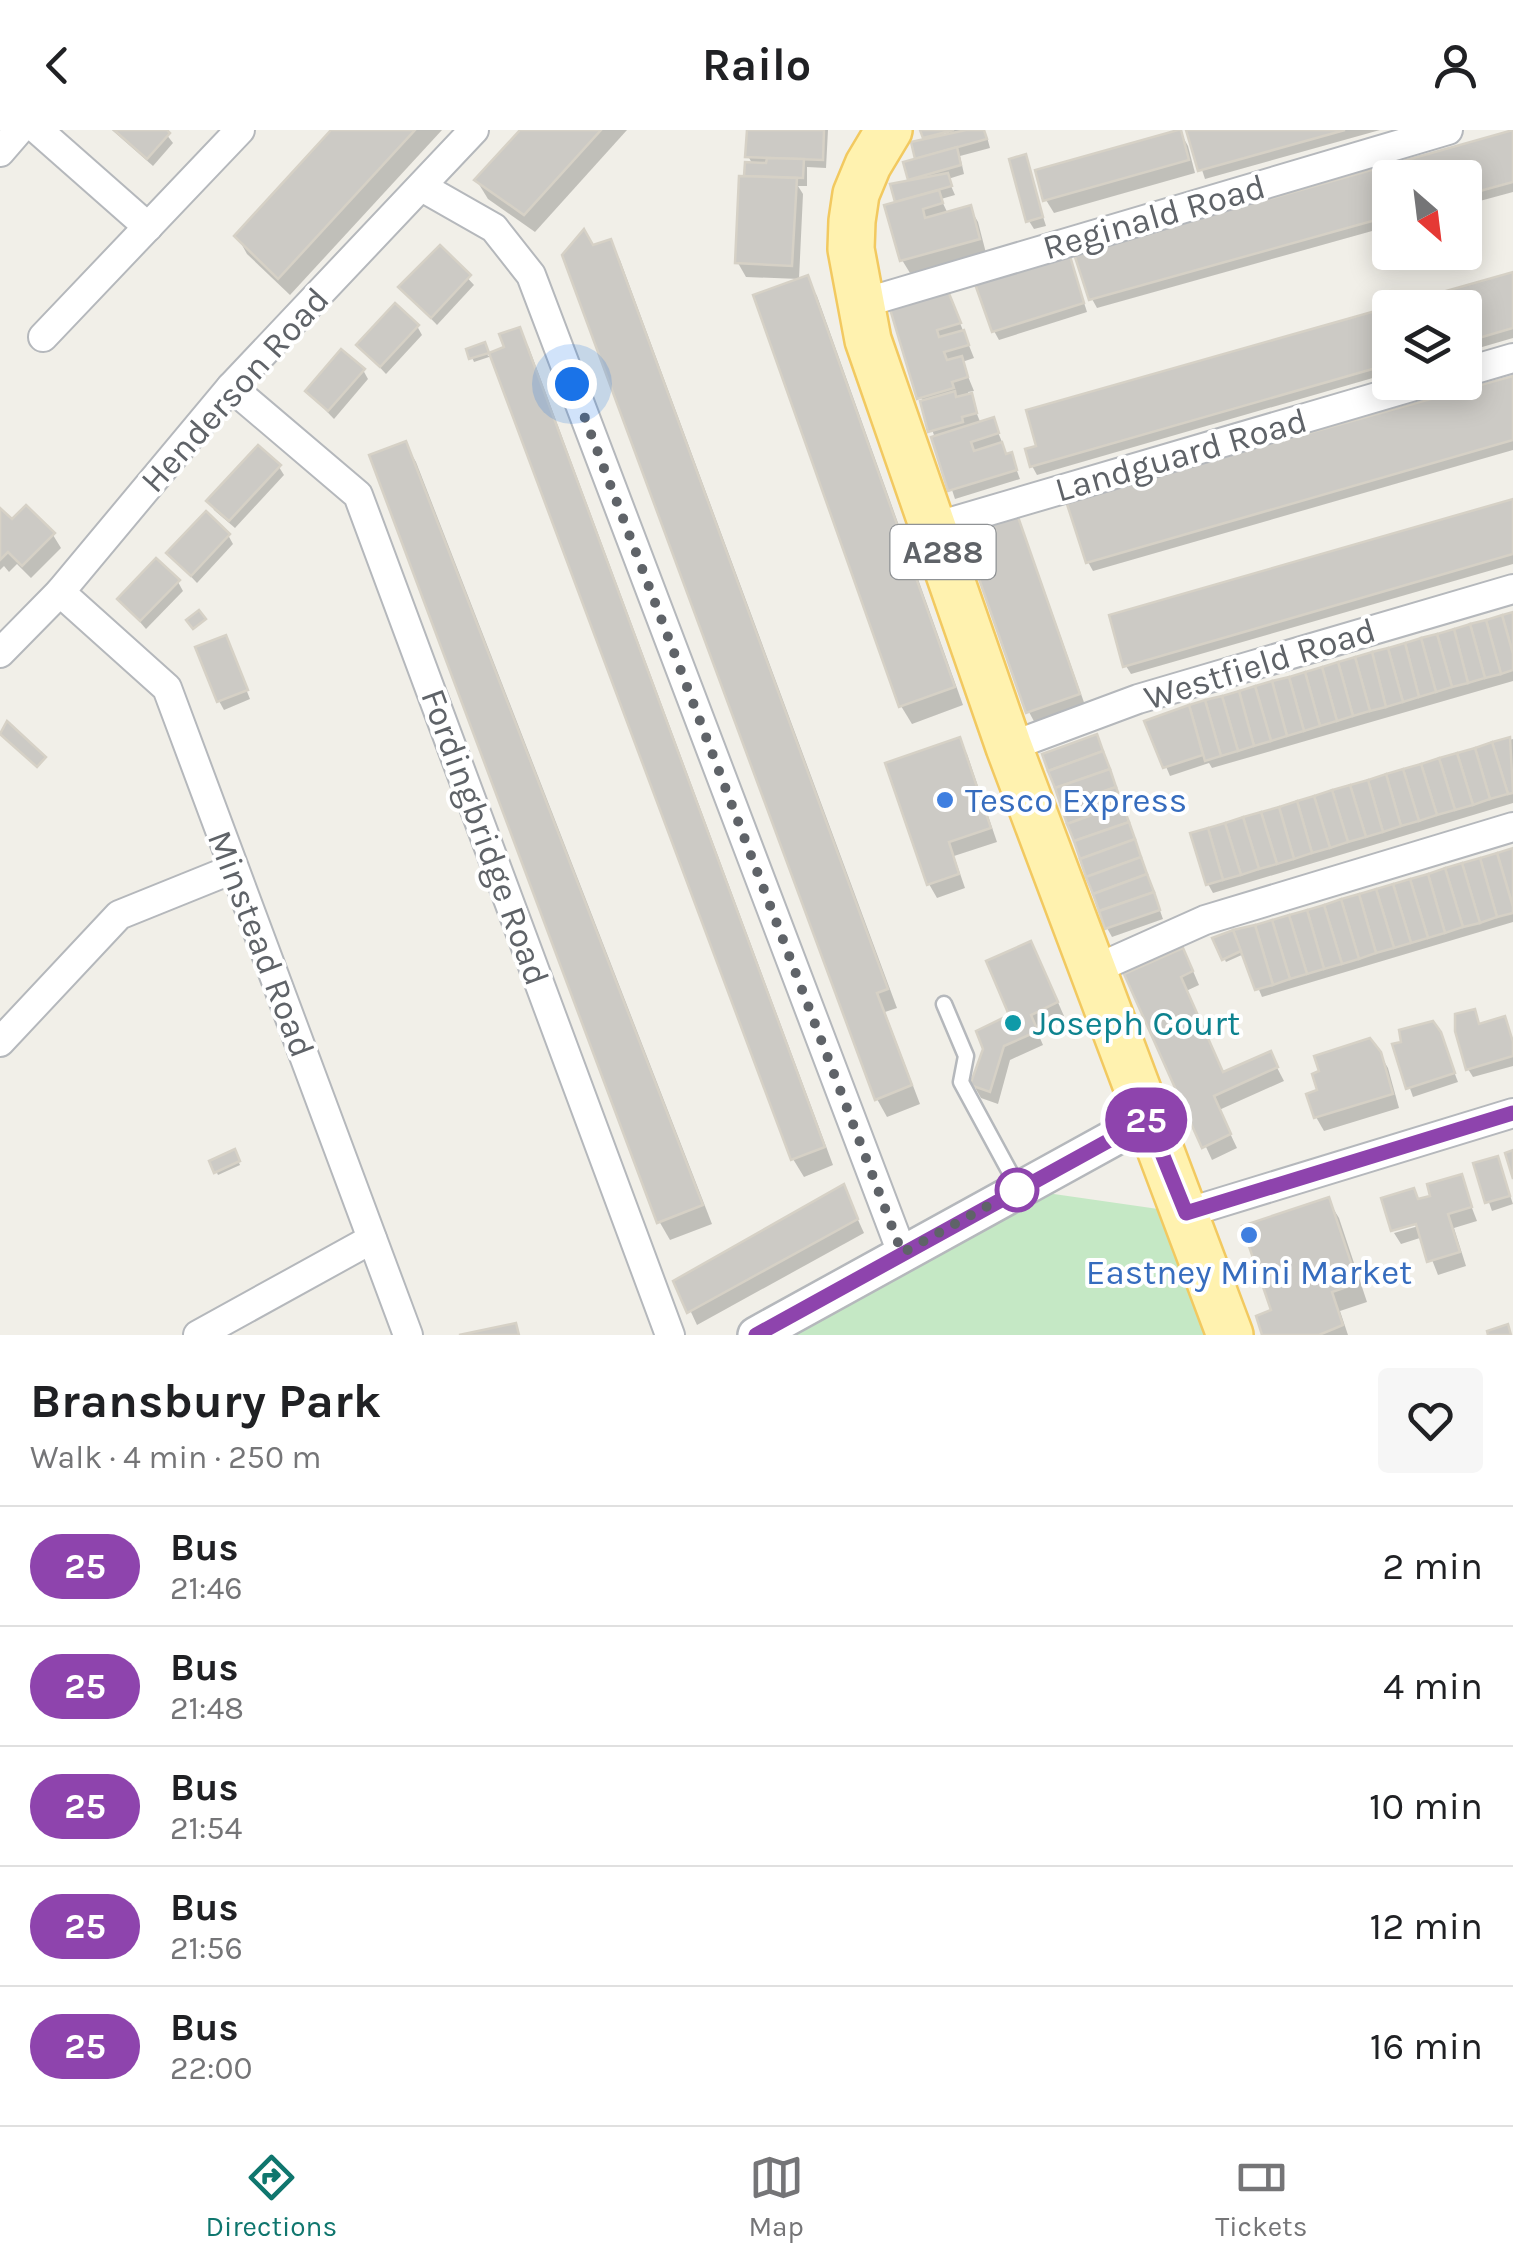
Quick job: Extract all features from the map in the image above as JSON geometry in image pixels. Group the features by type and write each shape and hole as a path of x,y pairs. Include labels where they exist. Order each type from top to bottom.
{"main road":[{"name":"A288","path":"889,130 856,194 851,249 868,340 1009,747 1230,1335"}],"street":[{"path":"0,152 19,130"},
{"path":"38,130 148,227"},
{"path":"44,336 240,130"},
{"name":"Henderson Road","path":"0,652 60,592 231,388 474,130"},
{"name":"Reginald Road","path":"860,304 1448,130"},
{"path":"422,187 494,228 532,275 902,1253"},
{"path":"1482,367 1513,358"},
{"name":"Fordingbridge Road","path":"231,388 358,495 670,1335"},
{"name":"Landguard Road","path":"934,526 1372,398"},
{"name":"Westfield Road","path":"1009,747 1138,700 1513,589"},
{"name":"Minstead Road","path":"60,592 166,688 408,1335"},
{"path":"1092,972 1205,920 1513,826"},
{"path":"0,1042 119,915 232,869"},
{"path":"1186,1213 1513,1113"},
{"path":"756,1335 1148,1119"},
{"path":"198,1335 372,1240"}],"lane":[{"path":"944,1004 966,1056 961,1082 1019,1189"}],"green space":[{"path":"1019,1189 1186,1213 1230,1335 756,1335"}],"building":[{"path":"114,130 167,130 170,133 147,159"},
{"path":"331,130 415,130 278,279 234,236"},
{"path":"520,130 601,130 524,215 474,180"},
{"path":"747,130 824,130 823,160 745,157"},
{"path":"920,130 954,130 923,138"},
{"path":"984,130 987,139 915,159 911,142"},
{"path":"1178,130 1189,160 1043,201 1035,170"},
{"path":"1186,130 1345,130 1198,171"},
{"path":"1513,130 1513,182 1482,190 1482,160 1407,160"},
{"path":"957,147 961,165 908,180 903,162"},
{"path":"1026,154 1043,217 1026,222 1009,159"},
{"path":"767,158 804,159 803,178 744,176 745,162 766,163"},
{"path":"1372,170 1372,221 1089,300 1074,254"},
{"path":"948,173 952,186 895,202 890,184"},
{"path":"739,176 797,178 792,266 735,263"},
{"path":"939,190 943,203 923,209 925,218 971,205 980,239 900,261 884,205"},
{"path":"584,229 593,245 611,239 888,989 877,993 912,1085 875,1100 562,255"},
{"path":"440,245 471,275 431,318 398,287"},
{"path":"1070,256 1084,303 992,332 975,284"},
{"path":"1513,272 1513,328 1482,337 1482,290 1449,290"},
{"path":"808,275 955,687 899,707 753,295"},
{"path":"948,291 961,323 937,330 939,337 964,330 969,345 944,352 947,360 962,356 968,377 952,382 954,388 917,399 890,309"},
{"path":"395,303 419,325 380,367 356,345"},
{"path":"1372,312 1372,369 1030,467 1025,449 1036,446 1026,410"},
{"path":"520,327 825,1147 791,1160 489,353 504,347 499,334"},
{"path":"485,342 489,353 469,359 466,349"},
{"path":"341,349 365,369 328,411 305,391"},
{"path":"1513,376 1513,440 1086,563 1066,501 1427,400 1482,400 1482,385"},
{"path":"955,391 956,397 972,393 977,413 962,417 963,422 928,432 920,401"},
{"path":"994,417 999,433 971,442 974,451 1002,442 1006,454 1012,452 1017,470 948,491 931,437"},
{"path":"406,441 703,1205 657,1223 369,455"},
{"path":"258,445 281,465 229,521 206,501"},
{"path":"1513,499 1513,554 1123,667 1109,615"},
{"path":"26,505 55,533 22,566 8,552 0,560 0,508 12,519"},
{"path":"206,511 230,534 191,576 166,553"},
{"path":"1017,514 1080,694 1026,713 963,533"},
{"path":"156,558 180,580 140,621 117,599"},
{"path":"199,610 206,619 193,629 186,620"},
{"path":"1513,612 1513,654 1502,615"},
{"path":"1502,615 1513,654 1513,670 1501,674 1486,620"},
{"path":"1486,620 1501,674 1485,678 1470,624"},
{"path":"1470,624 1485,678 1468,683 1454,629"},
{"path":"1454,629 1468,683 1452,687 1437,634"},
{"path":"1437,634 1452,687 1436,692 1421,638"},
{"path":"226,635 248,690 217,702 195,647"},
{"path":"1421,638 1436,692 1419,697 1405,643"},
{"path":"1405,643 1419,697 1403,702 1388,648"},
{"path":"1388,648 1403,702 1386,707 1372,652"},
{"path":"1372,652 1386,707 1370,711 1355,657"},
{"path":"1355,657 1370,711 1353,716 1338,662"},
{"path":"1338,662 1353,716 1337,721 1322,667"},
{"path":"1322,667 1337,721 1320,726 1305,672"},
{"path":"1305,672 1320,726 1304,731 1289,677"},
{"path":"1289,677 1304,731 1287,736 1272,681"},
{"path":"1272,681 1287,736 1271,741 1255,686"},
{"path":"1255,686 1271,741 1254,746 1239,691"},
{"path":"1239,691 1254,746 1238,751 1222,696"},
{"path":"1222,696 1238,751 1221,756 1205,700"},
{"path":"1205,700 1221,756 1205,761 1189,705"},
{"path":"1189,705 1203,755 1163,768 1144,721"},
{"path":"7,721 46,757 37,767 0,734"},
{"path":"1097,734 1103,751 1048,771 1042,754"},
{"path":"960,737 991,828 949,842 959,874 927,885 885,763"},
{"path":"1510,737 1513,793 1508,794 1492,742"},
{"path":"1492,742 1508,794 1490,799 1475,748"},
{"path":"1475,748 1490,799 1473,805 1457,753"},
{"path":"1103,751 1110,769 1055,788 1048,771"},
{"path":"1457,753 1473,805 1455,810 1439,758"},
{"path":"1439,758 1455,810 1437,815 1421,764"},
{"path":"1421,764 1437,815 1419,821 1403,769"},
{"path":"1110,769 1116,787 1061,806 1055,788"},
{"path":"1403,769 1419,821 1401,826 1386,774"},
{"path":"1386,774 1401,826 1383,832 1368,780"},
{"path":"1368,780 1383,832 1366,837 1350,785"},
{"path":"1350,785 1366,837 1348,842 1332,790"},
{"path":"1116,787 1122,804 1067,824 1061,806"},
{"path":"1332,790 1348,842 1330,848 1314,796"},
{"path":"1314,796 1330,848 1312,853 1297,801"},
{"path":"1297,801 1312,853 1294,859 1279,807"},
{"path":"1122,804 1129,822 1074,841 1067,824"},
{"path":"1279,807 1294,859 1277,864 1261,812"},
{"path":"1261,812 1277,864 1259,869 1243,817"},
{"path":"1243,817 1259,869 1241,875 1225,823"},
{"path":"1129,822 1135,839 1080,859 1074,841"},
{"path":"1225,823 1241,875 1223,880 1208,828"},
{"path":"1208,828 1223,880 1206,885 1190,833"},
{"path":"1135,839 1141,857 1086,877 1080,859"},
{"path":"1513,848 1513,907 1497,853"},
{"path":"1497,853 1513,913 1497,917 1480,858"},
{"path":"1141,857 1147,874 1093,894 1086,877"},
{"path":"1480,858 1497,917 1480,923 1462,863"},
{"path":"1462,863 1480,923 1463,927 1445,868"},
{"path":"1445,868 1463,927 1445,933 1428,874"},
{"path":"1147,874 1154,892 1099,911 1093,894"},
{"path":"1428,874 1445,933 1428,938 1410,879"},
{"path":"1410,879 1428,938 1411,943 1393,884"},
{"path":"1393,884 1411,943 1394,948 1376,889"},
{"path":"1376,889 1394,948 1376,953 1359,894"},
{"path":"1154,892 1160,910 1105,929 1099,911"},
{"path":"1359,894 1376,953 1359,959 1341,899"},
{"path":"1341,899 1359,959 1342,964 1324,905"},
{"path":"1324,905 1342,964 1324,969 1307,910"},
{"path":"1307,910 1324,969 1307,974 1289,915"},
{"path":"1289,915 1307,974 1290,979 1272,920"},
{"path":"1272,920 1290,979 1273,985 1255,925"},
{"path":"1255,925 1273,985 1255,990 1233,930"},
{"path":"1233,930 1241,951 1222,960 1212,938"},
{"name":"Joseph Court","path":"1031,941 1058,1002 1031,1015 1038,1031 1004,1046 990,1092 970,1085 983,1049 976,1031 1009,1015 986,961"},
{"path":"1183,948 1193,971 1181,977 1223,1072 1271,1051 1278,1067 1214,1096 1231,1134 1202,1148 1124,974"},
{"path":"1475,1009 1479,1024 1505,1016 1513,1056 1466,1070 1455,1031 1455,1014"},
{"path":"1433,1021 1441,1032 1455,1073 1406,1089 1392,1044 1401,1042 1399,1030"},
{"path":"1370,1038 1381,1052 1393,1094 1314,1118 1306,1094 1317,1090 1312,1074 1319,1071 1314,1056"},
{"path":"235,1149 240,1161 214,1173 209,1161"},
{"path":"1513,1150 1513,1179 1505,1153"},
{"path":"1498,1156 1510,1196 1485,1203 1473,1163"},
{"path":"1462,1174 1472,1207 1448,1214 1460,1252 1427,1262 1416,1224 1391,1231 1381,1198 1414,1188 1418,1199 1430,1196 1427,1184"},
{"path":"844,1184 858,1219 687,1313 673,1281"},
{"path":"1329,1197 1358,1283 1332,1292 1343,1325 1319,1335 1262,1335 1256,1316 1271,1310 1242,1226"},
{"path":"516,1323 519,1335 459,1335"},
{"path":"1508,1324 1511,1335 1488,1335 1487,1331"}],"bus line":[{"name":"25","path":"756,1335 1148,1119 1186,1213 1513,1113"}],"place":[{"name":"Tesco Express","path":"945,800"},
{"name":"Joseph Court","path":"1013,1023"},
{"name":"Eastney Mini Market","path":"1249,1235"}],"route":[{"path":"572,384 902,1253 1017,1190"}]}
